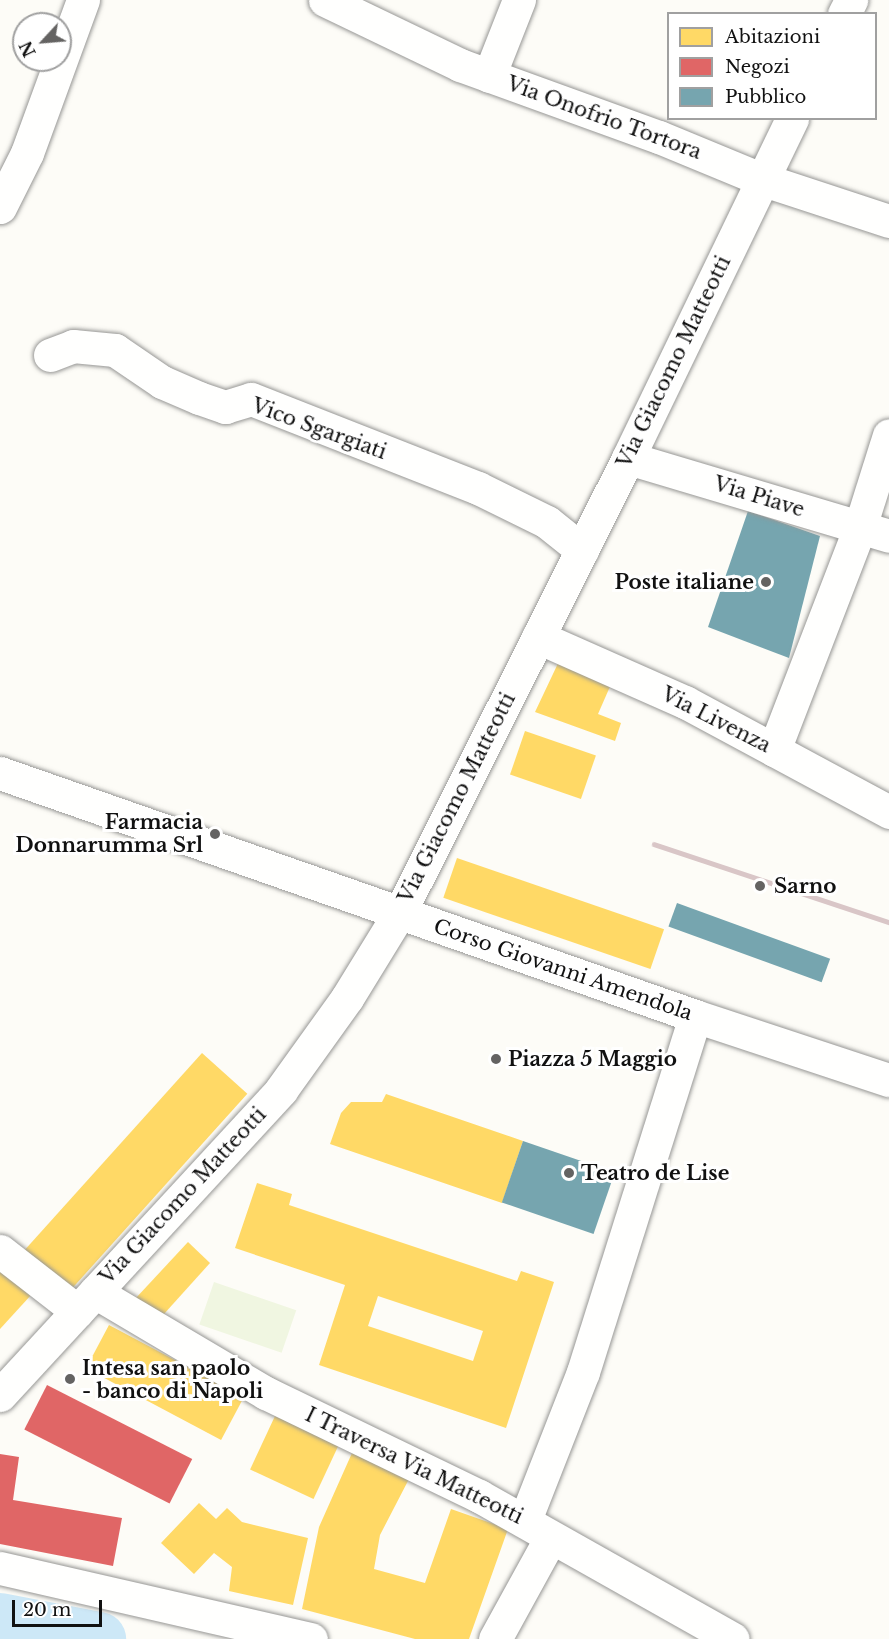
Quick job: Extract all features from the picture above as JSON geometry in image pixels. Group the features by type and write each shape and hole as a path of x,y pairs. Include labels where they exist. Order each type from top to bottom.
{"street":[{"path":"0,207 27,153 83,0"},
{"name":"Via Onofrio Tortora","path":"325,0 489,76 659,137 761,179 889,221"},
{"path":"489,76 519,0"},
{"name":"Via Giacomo Matteotti","path":"0,1395 281,1090 347,998 400,912 628,458 791,120"},
{"name":"Vico Sgargiati","path":"50,355 73,346 115,350 162,382 199,398 225,407 251,399 478,488 548,522 582,550"},
{"path":"774,750 875,532 889,435"},
{"name":"Via Piave","path":"628,458 875,532"},
{"name":"Via Livenza","path":"538,637 685,702 774,750 887,805"},
{"name":"Corso Giovanni Amendola","path":"0,773 695,1016 889,1080"},
{"path":"495,1639 538,1528 583,1372 695,1016"},
{"name":"I Traversa Via Matteotti","path":"0,1251 86,1302 538,1528 733,1639"},
{"path":"0,1568 311,1639"}],"green space":[{"path":"214,1282 296,1310 282,1353 199,1325"}],"building: Abitazioni":[{"path":"561,657 612,682 598,714 621,723 615,741 535,712"},
{"path":"525,731 596,755 581,799 510,774"},
{"path":"457,858 664,929 650,969 443,898"},
{"path":"202,1053 247,1094 67,1294 21,1254"},
{"path":"386,1094 523,1141 502,1203 330,1144 341,1113 351,1102 382,1102"},
{"path":"257,1183 292,1194 289,1205 517,1281 521,1271 554,1282 506,1428 319,1365 345,1285 235,1248","holes":["378,1296 483,1331 473,1361 368,1326"]},
{"path":"188,1242 210,1263 164,1314 135,1299"},
{"path":"0,1266 32,1294 0,1329"},
{"path":"109,1325 244,1397 221,1440 86,1368"},
{"path":"275,1416 338,1446 314,1499 250,1469"},
{"path":"352,1453 409,1479 380,1535 374,1569 425,1583 451,1509 508,1529 469,1639 415,1639 302,1609 319,1527"},
{"path":"199,1503 216,1519 227,1508 242,1522 308,1538 293,1605 229,1591 232,1567 214,1553 194,1574 161,1543"}],"building: Negozi":[{"path":"47,1385 192,1459 170,1504 24,1430"},
{"path":"0,1454 19,1457 13,1500 122,1518 113,1566 0,1544"}],"building: Pubblico":[{"name":"Poste italiane","path":"748,511 820,536 789,658 708,627"},
{"path":"677,903 830,959 822,982 668,926"},
{"path":"523,1141 615,1173 594,1234 502,1202"}],"waterway":[{"path":"0,1620 99,1639"}],"railway":[{"path":"654,844 889,922"}],"place":[{"name":"Poste italiane","path":"766,582"},
{"name":"Farmacia Donnarumma Srl","path":"215,834"},
{"name":"Sarno","path":"760,886"},
{"name":"Piazza 5 Maggio","path":"496,1059"},
{"name":"Teatro de Lise","path":"569,1173"},
{"name":"Intesa san paolo - banco di Napoli","path":"70,1379"}]}
